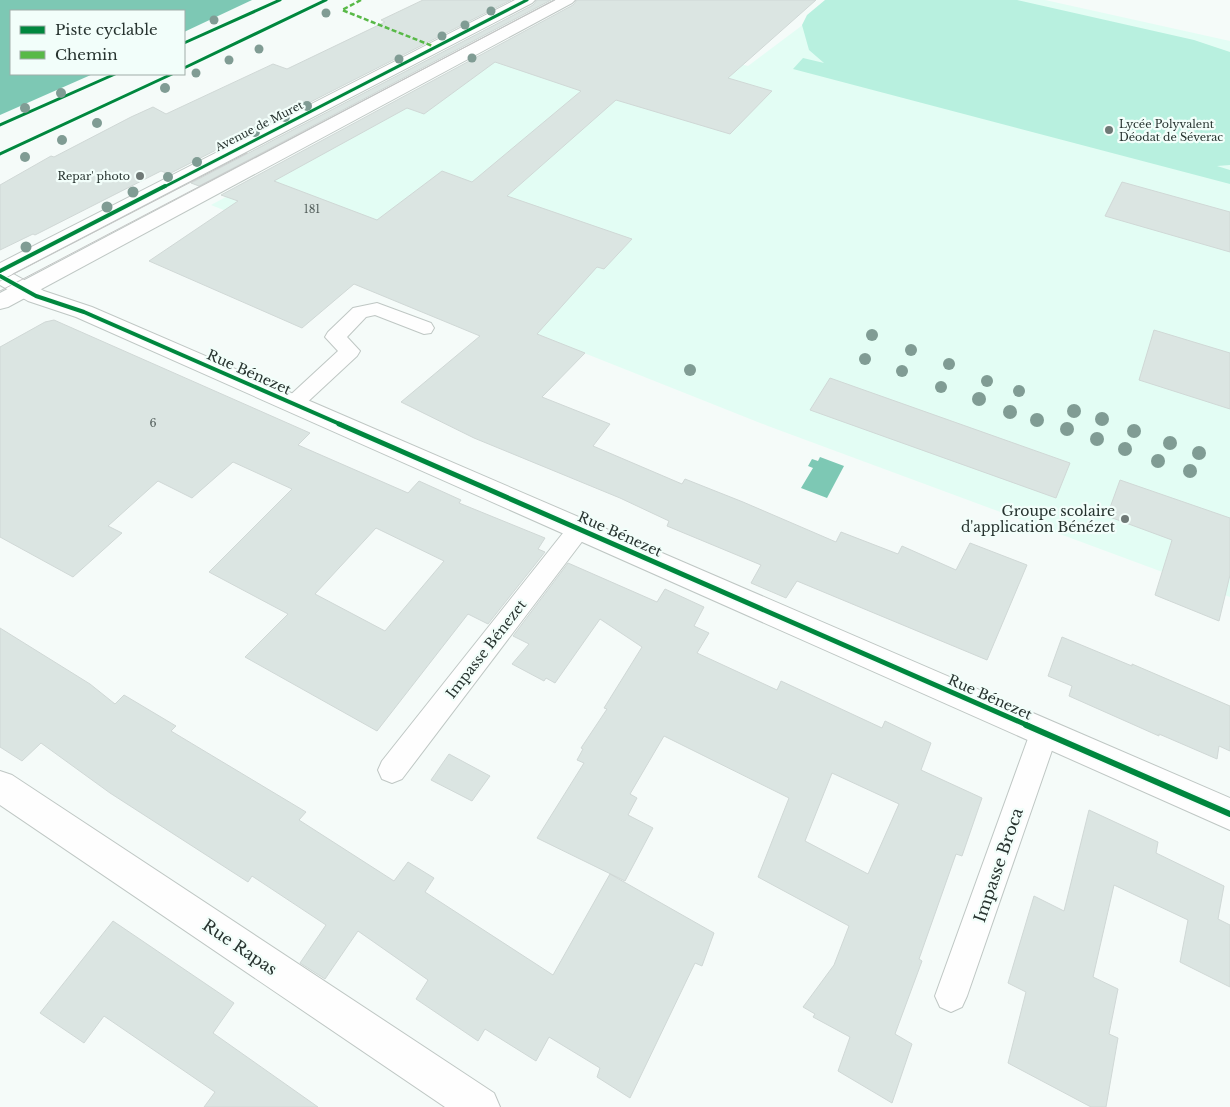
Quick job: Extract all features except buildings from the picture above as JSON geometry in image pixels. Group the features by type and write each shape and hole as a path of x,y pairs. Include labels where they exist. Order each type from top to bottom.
{"main road":[{"name":"Avenue de Muret","path":"0,271 527,0"},
{"path":"12,296 567,0"},
{"name":"Rue Bénezet","path":"0,276 12,296 84,312 1230,814"},
{"name":"Rue Rapas","path":"0,786 480,1107"}],"lane":[{"path":"293,404 350,351 335,337 360,312 377,309 424,328"},
{"name":"Impasse Bénezet","path":"392,770 579,529"},
{"name":"Impasse Broca","path":"952,996 1044,733"}],"shaded area":[{"path":"0,0 252,0 185,32 185,10 10,10 10,75 91,75 0,115"},
{"name":"Lycée Polyvalent Déodat de Séverac","path":"825,0 1017,0 1194,40 1230,52 1230,165 1217,166 1230,170 1230,184 793,69 803,58 824,63 809,50 802,25 807,15"},
{"path":"836,0 1045,0 1230,41 1230,597 768,426 211,205 560,16 748,66"},
{"path":"820,457 844,466 827,498 801,488 813,468 808,466 812,459 818,461"}],"tram line":[{"path":"0,291 555,0"},
{"path":"0,281 247,153"}],"marked path":[{"path":"361,0 342,10 435,47"}],"cycle path":[{"path":"185,43 280,0"},
{"path":"185,68 326,0"},
{"path":"0,271 527,0"},
{"path":"0,125 113,75"},
{"path":"0,154 170,75"},
{"path":"0,276 36,296 84,312 1230,814"}],"place":[{"name":"Lycée Polyvalent Déodat de Séverac","path":"1109,130"},
{"name":"Repar' photo","path":"140,176"},
{"name":"Groupe scolaire d'application Bénézet","path":"1125,519"}]}
